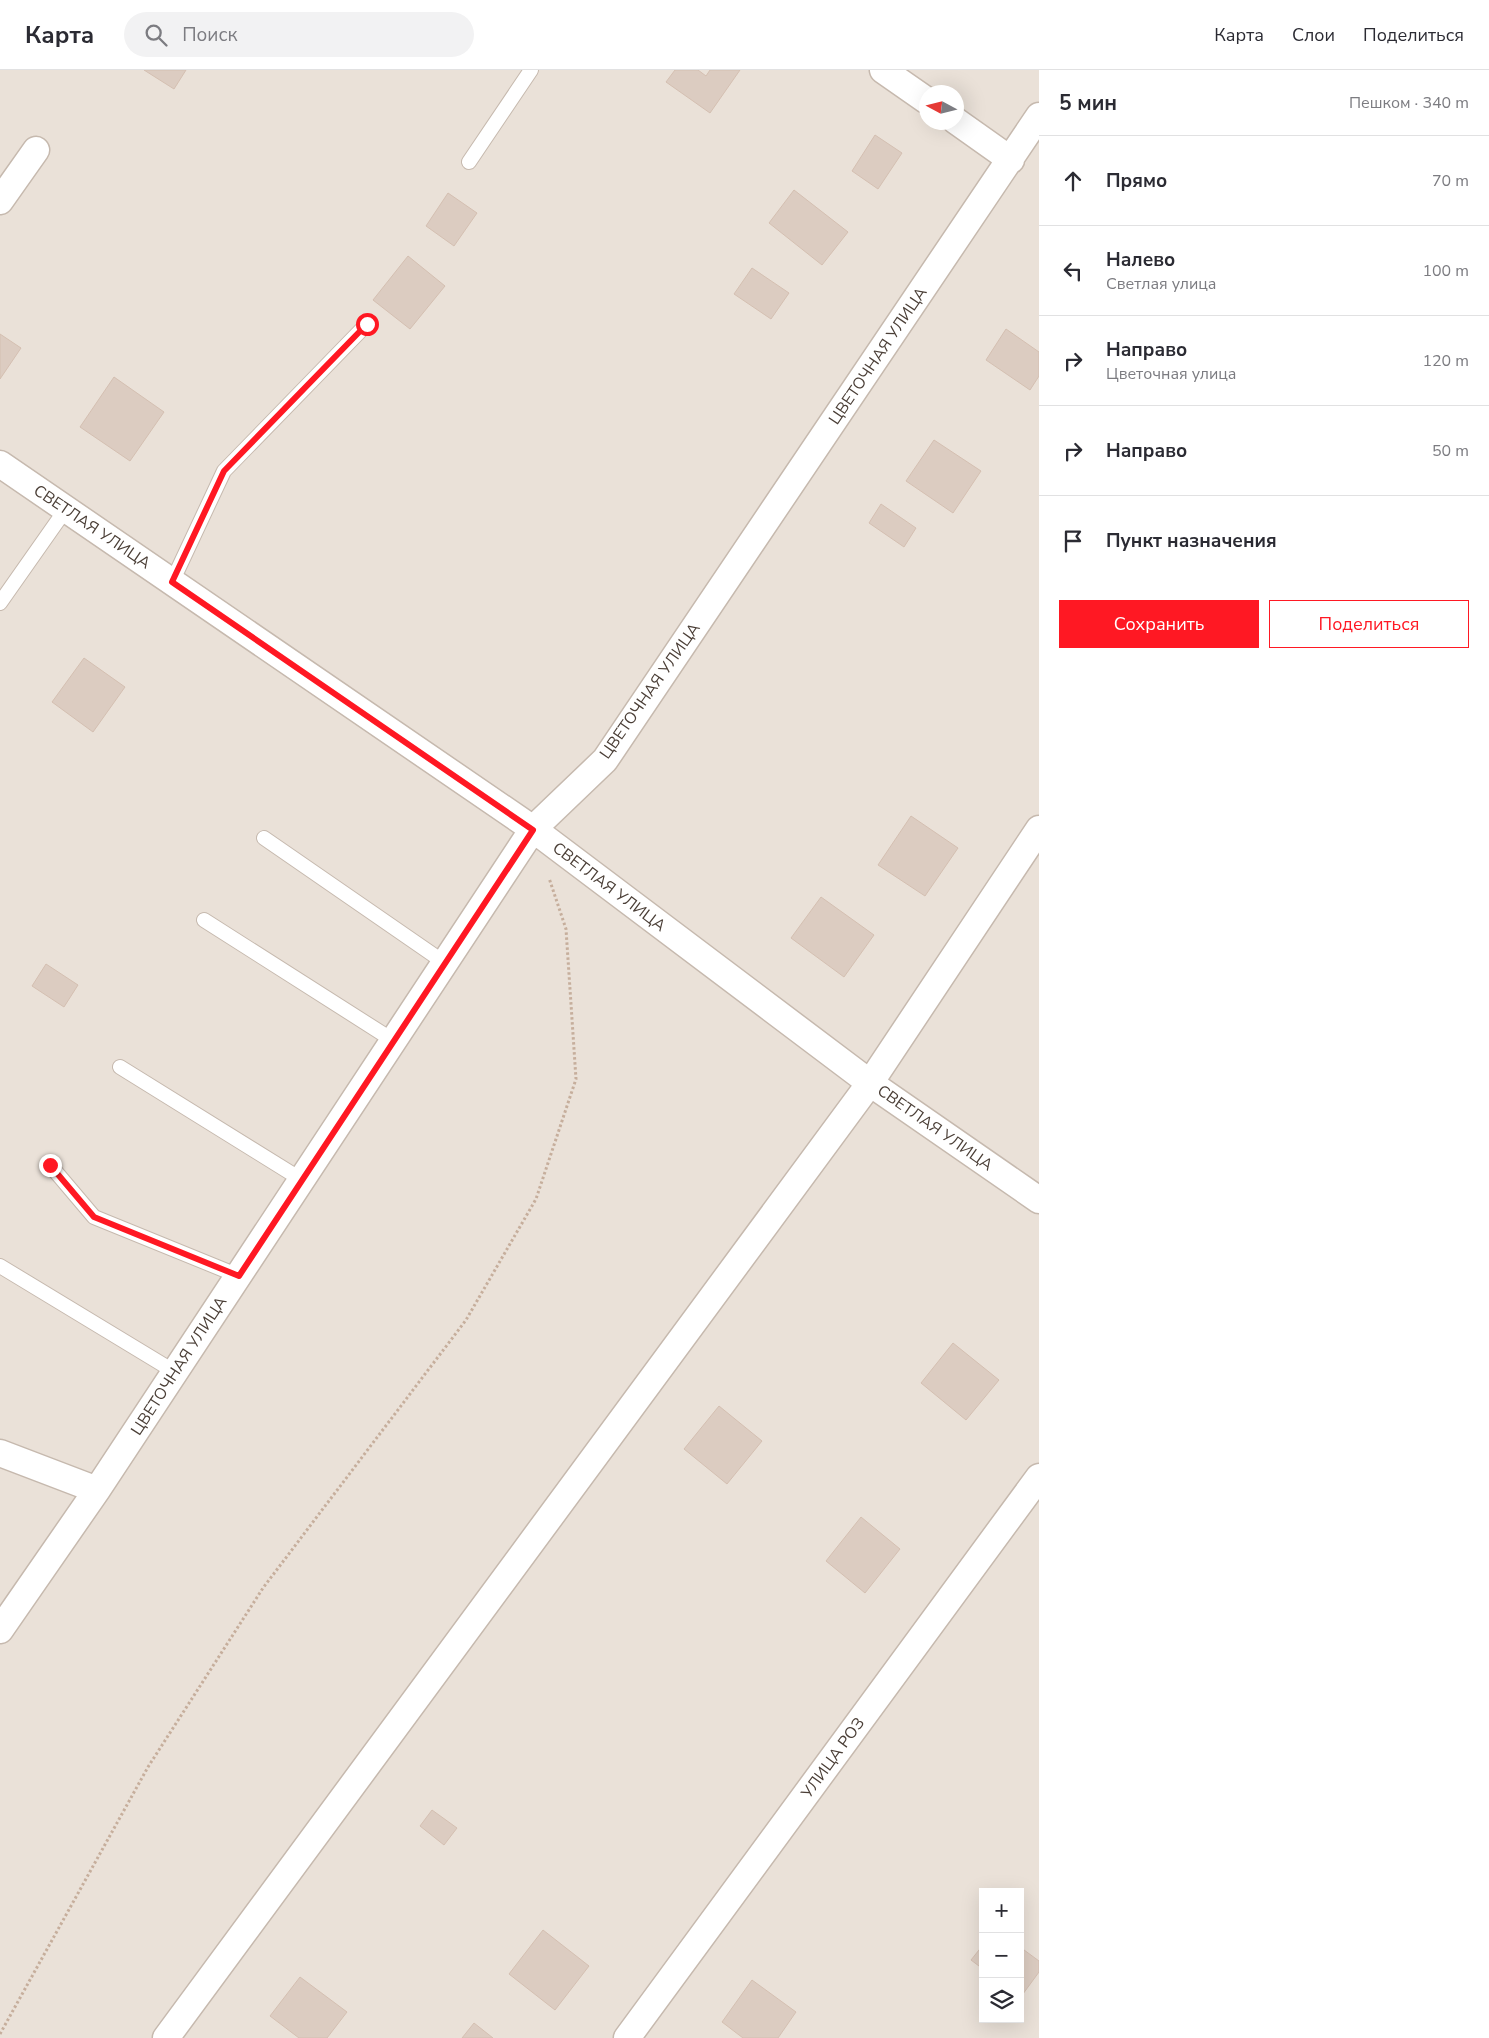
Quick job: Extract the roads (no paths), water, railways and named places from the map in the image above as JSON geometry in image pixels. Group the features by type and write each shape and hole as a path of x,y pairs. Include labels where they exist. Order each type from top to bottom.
{"street":[{"path":"883,70 919,95"},
{"name":"ЦВЕТОЧНАЯ УЛИЦА","path":"0,1630 98,1490 533,830 604,760 1039,116"},
{"path":"964,127 1011,160"},
{"path":"0,201 36,150"},
{"name":"СВЕТЛАЯ УЛИЦА","path":"0,464 533,830 870,1083 1039,1200"},
{"path":"166,2038 870,1083 1039,829"},
{"path":"0,1453 98,1490"},
{"name":"УЛИЦА РОЗ","path":"627,2038 1039,1477"}],"lane":[{"path":"469,162 531,70"},
{"path":"172,582 224,471 367,324"},
{"path":"0,603 66,509"},
{"path":"264,838 445,963"},
{"path":"204,920 394,1041"},
{"path":"120,1067 302,1180"},
{"path":"50,1165 94,1217 239,1276"},
{"path":"0,1266 175,1372"}]}
